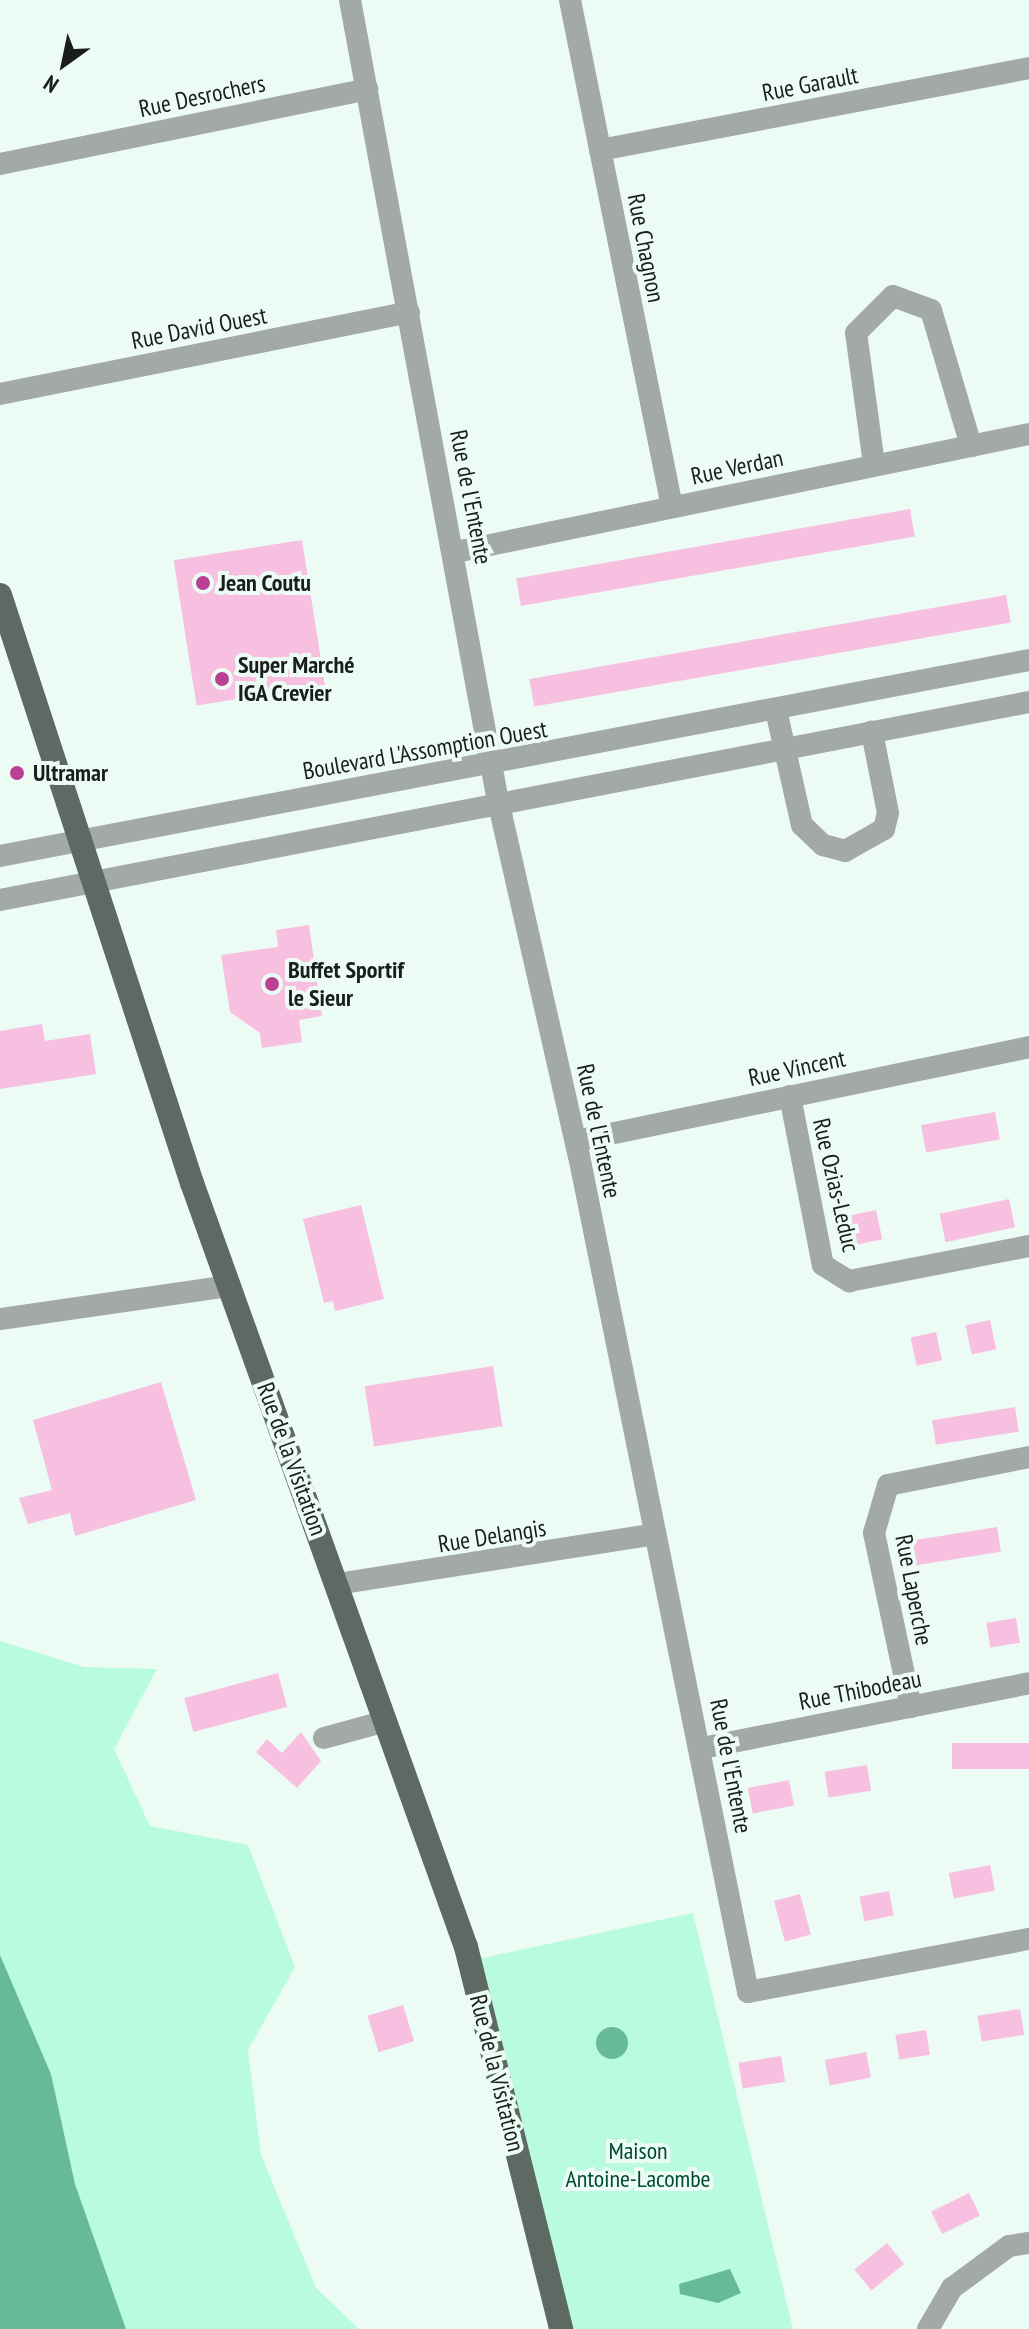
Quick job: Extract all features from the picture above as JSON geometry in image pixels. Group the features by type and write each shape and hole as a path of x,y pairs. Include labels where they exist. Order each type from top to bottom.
{"main road":[{"name":"Rue de la Visitation","path":"0,595 9,653 82,839 230,1286 466,1947 561,2329"}],"street":[{"name":"Rue de l'Entente","path":"350,0 456,552 498,804 576,1141 655,1534 702,1748 748,1992 1029,1939"},
{"name":"Rue Chagnon","path":"570,0 672,507"},
{"name":"Rue Garault","path":"600,150 1029,68"},
{"name":"Rue Desrochers","path":"0,164 367,89"},
{"path":"874,464 856,333 893,296 931,310 971,446"},
{"name":"Rue David Ouest","path":"0,394 409,312"},
{"name":"Rue Verdan","path":"456,552 1029,434"},
{"name":"Boulevard L'Assomption Ouest","path":"0,856 1029,660"},
{"path":"0,900 1029,702"},
{"path":"776,710 802,825 823,845 845,851 884,829 888,813 872,732"},
{"name":"Rue Vincent","path":"576,1141 1029,1047"},
{"name":"Rue Ozias-Leduc","path":"790,1096 823,1265 849,1281 1029,1246"},
{"path":"0,1319 230,1286"},
{"name":"Rue Laperche","path":"911,1707 874,1533 888,1485 1029,1457"},
{"name":"Rue Delangis","path":"337,1584 476,1568 655,1534"},
{"name":"Rue Thibodeau","path":"702,1748 1029,1683"},
{"path":"324,1738 386,1721"},
{"path":"928,2329 952,2288 1009,2246 1029,2243"}],"green space":[{"path":"0,1641 84,1667 157,1669 114,1749 150,1826 248,1845 295,1967 248,2050 261,2155 316,2288 359,2329 126,2329 75,2184 51,2074 0,1955"},
{"name":"Maison Antoine-Lacombe","path":"693,1913 793,2329 563,2329 473,1960"}],"shaded area":[{"path":"0,1955 51,2074 75,2184 126,2329 0,2329"},
{"path":"612,2027 623,2032 628,2043 623,2054 612,2059 601,2054 596,2043 601,2032"},
{"path":"730,2269 741,2293 718,2303 680,2294 679,2284"}],"building":[{"path":"910,509 915,537 521,606 516,578"},
{"path":"302,540 325,685 197,706 174,560"},
{"path":"1006,595 1011,623 534,707 529,679"},
{"name":"Buffet Sportif le Sieur","path":"309,925 322,1016 299,1020 302,1042 262,1048 260,1033 230,1012 221,955 278,947 276,930"},
{"path":"42,1024 45,1041 90,1034 96,1074 0,1089 0,1031"},
{"path":"995,1112 1000,1140 926,1153 921,1125"},
{"path":"1009,1199 1015,1227 946,1242 940,1214"},
{"path":"361,1205 384,1299 335,1311 333,1301 324,1303 303,1219"},
{"path":"876,1210 882,1239 857,1245 851,1215"},
{"path":"990,1320 996,1349 972,1355 966,1325"},
{"path":"936,1332 942,1360 917,1366 911,1337"},
{"path":"493,1366 503,1426 374,1447 365,1386"},
{"path":"161,1382 196,1500 75,1536 70,1513 28,1524 19,1498 52,1490 33,1420"},
{"path":"1015,1407 1019,1432 936,1445 932,1420"},
{"path":"997,1527 1001,1552 916,1565 912,1540"},
{"path":"1016,1618 1020,1643 990,1647 986,1623"},
{"path":"278,1673 287,1707 193,1732 184,1698"},
{"path":"301,1732 321,1761 297,1788 256,1752 267,1739 282,1753"},
{"path":"952,1743 1029,1743 1029,1769 952,1769"},
{"path":"867,1765 871,1791 829,1797 825,1772"},
{"path":"789,1780 794,1806 753,1814 748,1788"},
{"path":"990,1865 995,1891 954,1899 949,1873"},
{"path":"889,1891 894,1916 864,1921 860,1897"},
{"path":"800,1894 811,1935 785,1942 774,1901"},
{"path":"403,2005 414,2041 379,2052 368,2016"},
{"path":"1020,2009 1024,2035 982,2041 978,2016"},
{"path":"926,2030 930,2055 899,2060 895,2035"},
{"path":"866,2052 871,2078 830,2086 825,2060"},
{"path":"781,2056 785,2082 743,2088 739,2063"},
{"path":"969,2193 980,2215 942,2234 931,2211"},
{"path":"887,2243 904,2264 871,2290 854,2269"}],"place":[{"name":"Jean Coutu","path":"203,583"},
{"name":"Super Marché IGA Crevier","path":"222,679"},
{"name":"Ultramar","path":"17,773"},
{"name":"Buffet Sportif le Sieur","path":"272,984"}]}
